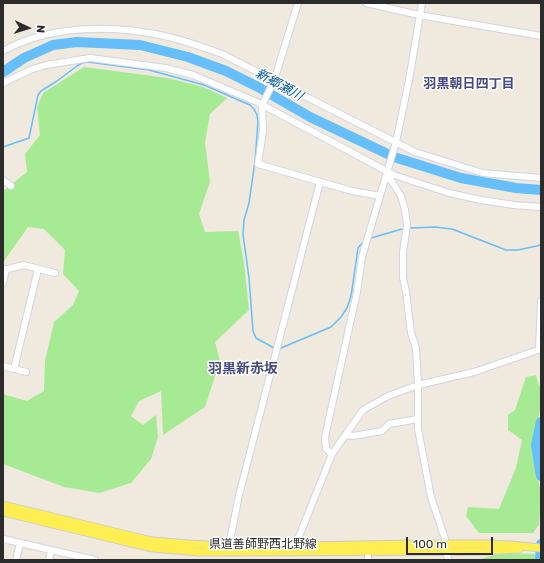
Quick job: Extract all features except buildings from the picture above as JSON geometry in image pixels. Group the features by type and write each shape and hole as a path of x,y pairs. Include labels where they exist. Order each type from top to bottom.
{"main road":[{"name":"県道善師野西北野線","path":"3,505 152,541 229,546 368,551 446,547"},
{"name":"県道善師野西北野線","path":"3,512 153,548 199,552 511,545 539,548"}],"street":[{"path":"298,3 274,81 262,105 263,131 258,164 352,191 380,196"},
{"path":"366,3 419,15 541,36"},
{"path":"332,454 326,449 326,437 362,257 396,142 409,80 422,3"},
{"path":"3,51 25,41 44,35 66,31 90,29 128,30 156,34 197,45 222,54 415,152 483,173 541,178"},
{"path":"3,82 30,70 46,65 97,58 166,68 193,75 257,102 387,173 419,184 474,199 514,205 541,206"},
{"path":"387,173 401,196 405,210 406,225 403,252 403,278 406,292 410,333 416,348 418,428 430,497 440,521 448,560"},
{"path":"3,180 11,186"},
{"path":"229,546 240,495 320,182"},
{"path":"3,283 5,270 24,265 55,273"},
{"path":"14,369 38,269"},
{"path":"294,549 332,454 363,410 388,396 418,385 474,372 540,349 541,301"},
{"path":"3,366 26,372"},
{"path":"346,435 353,436 382,431 389,424 418,419"},
{"path":"3,539 94,560"},
{"path":"16,560 20,543"},
{"path":"49,560 51,551"},
{"path":"368,551 368,560"}],"green space":[{"path":"84,67 168,78 203,87 227,98 210,114 205,142 210,182 199,214 205,232 238,231 244,263 249,310 215,342 220,361 205,407 163,435 161,391 139,401 131,416 143,425 156,415 158,437 151,459 131,483 99,493 64,487 3,464 3,394 27,401 44,391 45,361 54,322 73,305 79,291 63,274 65,250 44,229 28,227 4,261 3,260 3,191 27,172 25,154 40,135 37,107 43,93"},
{"path":"536,375 541,389 541,405 532,451 541,493 539,525 533,533 479,533 466,516 468,507 499,509 516,468 522,440 508,430 508,415 515,410 526,377"},
{"path":"511,553 535,554 536,560 478,560 494,555"}],"waterway":[{"name":"新郷瀬川","path":"3,72 24,58 53,45 77,42 140,45 188,57 226,71 258,87 310,117 394,157 461,178 516,188 541,190"},
{"path":"3,147 29,138 38,95 41,91 82,63 88,62 149,70 204,85 250,105 257,115 258,122 255,161 249,203 244,220 243,234 249,278 253,331 256,338 274,348"},
{"path":"411,228 435,227 452,229 506,250 518,250 541,245"},
{"path":"371,238 402,229"},
{"path":"281,348 331,327 341,317 347,308 351,296 358,248 364,241"},
{"path":"541,422 536,445 541,476"},
{"path":"540,560 541,544"}],"district":[{"name":"羽黒朝日四丁目","path":"469,84"},
{"name":"羽黒新赤坂","path":"243,369"}]}
